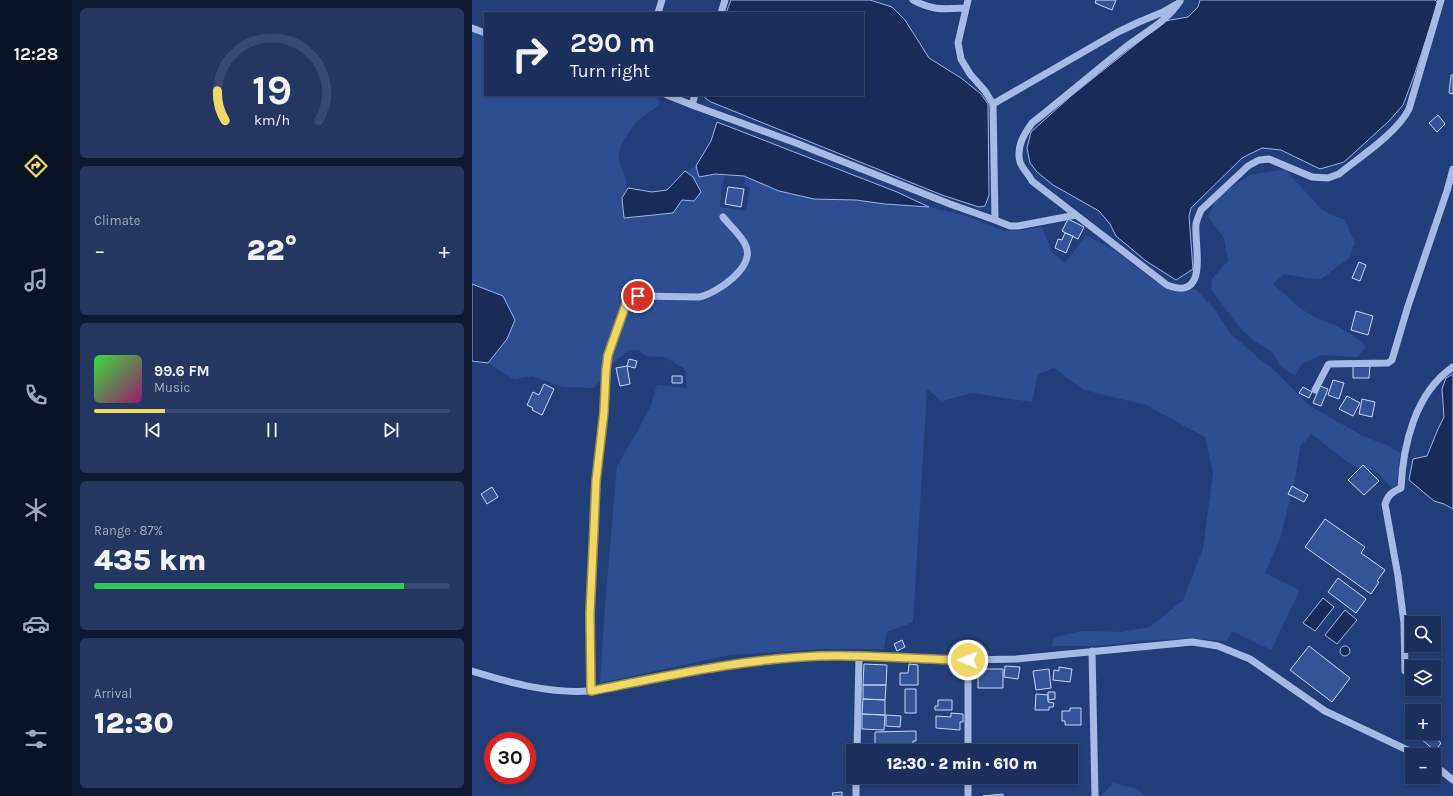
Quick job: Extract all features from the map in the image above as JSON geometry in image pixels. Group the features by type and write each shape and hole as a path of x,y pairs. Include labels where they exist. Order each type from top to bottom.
{"street":[{"path":"658,12 662,0"},
{"path":"721,12 724,0"},
{"path":"913,0 926,7 938,9 966,8"},
{"path":"968,0 958,43 961,59 970,74 985,91 993,104 995,220"},
{"path":"993,104 1118,32 1172,8 1180,0"},
{"path":"1180,0 1165,19 1127,46 1032,124 1023,135 1020,149 1020,162 1032,181 1167,285 1174,288 1183,288 1191,284 1196,277 1198,265 1196,225 1197,218 1201,210 1248,166 1259,160 1269,160 1312,178 1328,178 1339,174 1396,128 1409,109 1440,0"},
{"path":"472,28 484,33"},
{"path":"670,96 796,143 1010,226 1018,226 1076,215"},
{"path":"692,105 695,96"},
{"path":"1316,390 1328,365 1330,364 1388,363 1392,360 1453,169"},
{"path":"591,691 590,613 593,536 596,481 604,412 608,355 626,304 631,299 638,296 707,296 740,272 745,262 747,251 746,244 723,217"},
{"path":"1405,671 1404,623 1398,576 1385,504 1388,496 1393,491 1400,488 1405,449 1419,408 1427,392 1445,373 1453,367"},
{"path":"472,671 526,686 554,690 591,691 693,670 751,662 818,656 859,655 917,659 968,660 1049,657 1092,651 1192,642 1218,646 1250,659 1325,711 1347,723 1405,749"},
{"path":"1092,651 1095,796"},
{"path":"856,744 859,655"},
{"path":"968,660 968,744"},
{"path":"1441,771 1453,780"},
{"path":"856,784 856,796"},
{"path":"968,784 968,796"}],"shaded area":[{"path":"731,0 870,0 892,7 905,20 929,58 961,78 981,94 988,104 989,195 985,206 979,207 942,195 711,102 705,98 705,96 864,96 864,12 726,12"},
{"path":"1200,0 1435,0 1438,3 1403,105 1389,121 1344,162 1320,169 1281,150 1262,148 1242,158 1191,208 1189,216 1193,269 1176,280 1146,261 1116,236 1110,224 1099,211 1053,185 1037,172 1030,163 1027,148 1031,132 1071,96 1165,21 1188,17 1198,7"},
{"path":"472,32 484,37 484,96 658,96 660,105 636,122 625,138 619,155 619,160 626,179 625,192 622,198 653,215 673,213 693,177 685,171 696,166 699,177 715,174 725,175 722,186 720,207 746,211 750,188 745,184 744,176 779,191 814,199 856,200 885,204 929,207 966,216 1004,231 1018,231 1042,227 1052,252 1065,263 1086,235 1117,252 1153,280 1170,288 1183,291 1195,289 1215,309 1229,332 1274,370 1310,406 1363,436 1401,453 1397,485 1392,488 1376,471 1356,467 1346,461 1312,434 1300,446 1295,479 1280,539 1265,573 1300,590 1271,650 1232,631 1227,641 1200,639 1147,640 1092,646 1051,646 1055,637 1082,631 1122,632 1150,627 1183,600 1203,549 1213,473 1205,437 1146,405 1084,390 1054,368 1038,374 1032,402 972,393 942,401 927,389 913,622 887,632 884,649 823,649 730,655 600,683 617,466 651,405 657,385 687,388 685,369 665,357 646,356 639,350 629,350 609,367 594,388 563,387 532,376 514,379 488,363 493,358 472,284"},
{"path":"717,122 897,192 929,207 885,204 856,200 814,199 779,191 744,176 715,174 699,177 696,166 711,141"},
{"path":"1285,169 1322,210 1345,220 1355,243 1349,258 1321,279 1283,274 1273,284 1300,308 1314,317 1351,334 1366,346 1358,357 1321,355 1302,364 1295,376 1280,366 1273,353 1253,340 1239,327 1211,289 1212,279 1228,261 1224,238 1208,216 1218,196 1250,175"},
{"path":"685,171 693,177 701,192 694,201 682,200 673,213 624,218 622,198 628,188 652,192 667,190"},
{"path":"472,284 503,296 515,320 507,339 488,363 472,361"},
{"path":"1453,374 1453,509 1434,501 1409,480 1413,459 1427,456 1444,417 1442,389 1446,378"},
{"path":"1323,598 1334,607 1315,631 1303,623"},
{"path":"1345,610 1357,620 1337,644 1325,635"},
{"path":"1343,646 1347,646 1349,647 1349,655 1343,656 1340,653 1340,649"},
{"path":"1113,783 1138,789 1144,796 1101,796"}],"building":[{"path":"1096,0 1116,0 1112,10 1095,3"},
{"path":"1451,75 1453,75 1453,94 1449,93"},
{"path":"1438,115 1445,124 1437,132 1429,123"},
{"path":"728,187 744,189 741,207 725,204"},
{"path":"1068,219 1084,227 1078,239 1062,231"},
{"path":"1065,233 1073,236 1066,253 1055,248 1058,239 1062,240"},
{"path":"1359,262 1366,265 1360,281 1352,278"},
{"path":"1356,311 1373,316 1368,335 1351,330"},
{"path":"629,359 637,361 635,368 627,366"},
{"path":"627,366 630,384 620,386 616,368"},
{"path":"1353,366 1370,366 1369,378 1353,378"},
{"path":"672,376 682,376 682,383 672,383"},
{"path":"1333,380 1344,383 1339,399 1328,395"},
{"path":"544,384 554,389 542,415 532,410 533,408 527,405 533,392 539,395"},
{"path":"1320,386 1328,389 1321,406 1313,403"},
{"path":"1303,387 1312,392 1309,398 1299,393"},
{"path":"1347,396 1360,403 1353,416 1339,409"},
{"path":"1362,399 1375,402 1372,417 1359,414"},
{"path":"1363,465 1379,481 1364,495 1348,480"},
{"path":"1292,486 1308,495 1304,502 1288,494"},
{"path":"492,487 498,497 487,504 481,494"},
{"path":"1325,519 1365,547 1361,553 1385,570 1377,581 1379,582 1371,594 1305,547"},
{"path":"1338,578 1366,599 1356,613 1328,592"},
{"path":"902,640 905,647 897,651 894,644"},
{"path":"1309,646 1350,678 1332,702 1290,670"},
{"path":"864,664 887,665 886,685 863,685"},
{"path":"909,664 918,665 918,685 900,685 900,673 908,673"},
{"path":"1005,666 1020,667 1018,679 1004,677"},
{"path":"1059,667 1072,669 1070,682 1053,680 1054,670 1059,671"},
{"path":"978,669 1003,669 1003,688 978,688"},
{"path":"1049,669 1051,688 1036,690 1033,671"},
{"path":"863,685 886,685 885,700 863,699"},
{"path":"905,689 916,689 916,713 905,713"},
{"path":"1048,692 1055,692 1055,699 1048,700"},
{"path":"1036,694 1048,695 1048,702 1054,703 1053,707 1049,707 1049,710 1035,710"},
{"path":"863,699 885,700 885,715 862,714"},
{"path":"938,700 952,700 952,710 935,710 935,706 938,706"},
{"path":"1070,708 1081,708 1081,725 1065,725 1065,721 1062,721 1062,711 1070,711"},
{"path":"951,713 963,714 963,722 960,722 960,730 936,728 936,716 951,717"},
{"path":"862,714 885,715 884,730 862,729"},
{"path":"886,715 901,716 900,727 886,726"},
{"path":"916,731 916,741 913,741 913,744 875,744 875,732"},
{"path":"1422,740 1437,740 1441,743 1437,748 1432,748"},
{"path":"842,792 842,796 833,796 832,793"},
{"path":"1003,794 1003,796 983,796"}],"route":[{"path":"638,296 631,299 626,304 608,355 606,370 604,412 596,481 590,613 591,691 693,670 765,660 859,655 917,659 968,660"}]}
